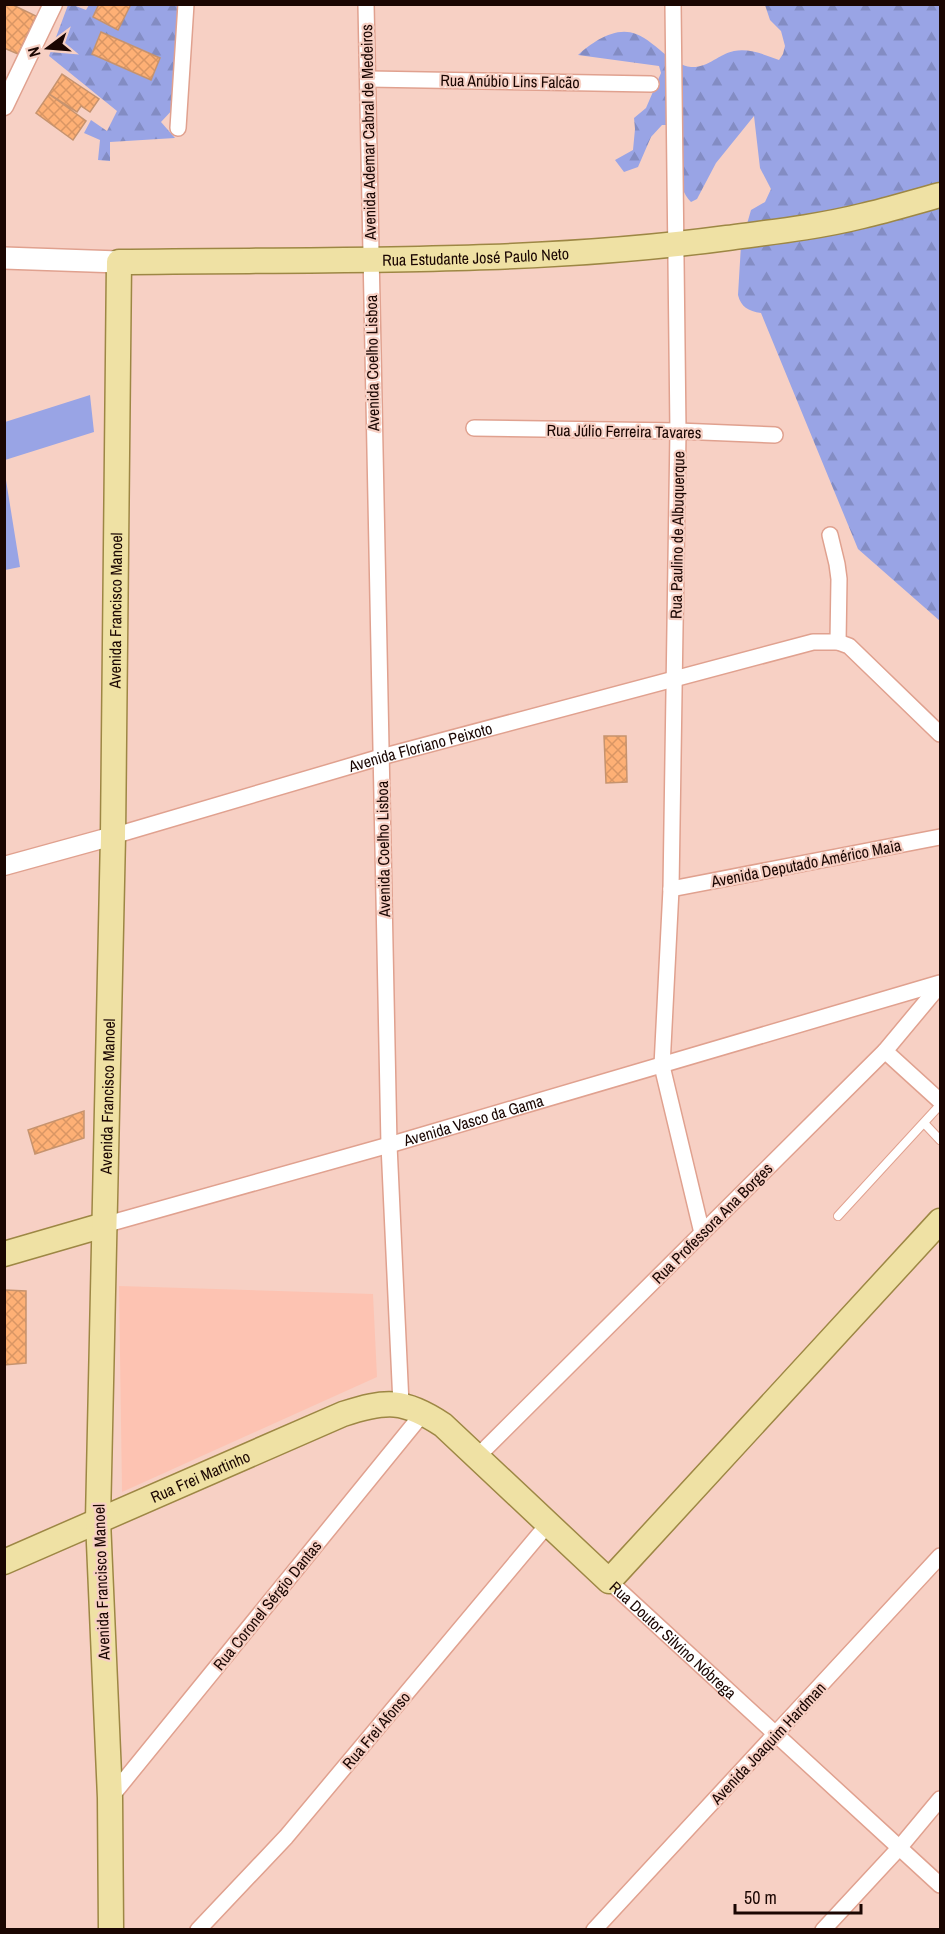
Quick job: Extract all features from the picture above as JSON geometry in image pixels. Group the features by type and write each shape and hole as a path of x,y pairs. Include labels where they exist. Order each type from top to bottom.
{"main road":[{"name":"Rua Estudante José Paulo Neto","path":"4,258 119,262 448,258 576,252 674,245 849,219 940,195"},
{"name":"Avenida Francisco Manoel","path":"111,1929 110,1798 98,1520 113,836 119,262"},
{"path":"609,1581 940,1221"},
{"name":"Avenida Vasco da Gama","path":"4,1254 104,1225"},
{"name":"Rua Doutor Silvino Nóbrega","path":"401,1404 424,1412 443,1425 609,1581"},
{"name":"Rua Frei Martinho","path":"4,1562 343,1414 369,1406 401,1404"}],"street":[{"path":"4,106 53,4"},
{"path":"178,128 186,4"},
{"name":"Avenida Ademar Cabral de Medeiros","path":"366,4 369,79 370,259"},
{"name":"Rua Paulino de Albuquerque","path":"673,4 674,245 678,431 671,889 662,1066 702,1233"},
{"name":"Rua Anúbio Lins Falcão","path":"369,79 651,84"},
{"name":"Avenida Coelho Lisboa","path":"370,259 389,1145 401,1404"},
{"name":"Rua Júlio Ferreira Tavares","path":"474,428 775,435"},
{"path":"830,535 839,579 838,642 857,652 940,734"},
{"name":"Avenida Floriano Peixoto","path":"4,866 381,757 675,678 813,642 838,642"},
{"name":"Avenida Deputado Américo Maia","path":"671,889 940,837"},
{"name":"Avenida Vasco da Gama","path":"104,1225 389,1145 940,984"},
{"name":"Rua Professora Ana Borges","path":"478,1456 885,1051 940,984"},
{"path":"885,1051 940,1103"},
{"name":"Rua Coronel Sérgio Dantas","path":"110,1798 424,1412"},
{"name":"Rua Frei Afonso","path":"198,1929 286,1836 548,1524"},
{"name":"Avenida Joaquim Hardman","path":"594,1929 940,1556"},
{"name":"Rua Doutor Silvino Nóbrega","path":"609,1581 940,1885"},
{"path":"823,1929 900,1847 940,1799"}],"lane":[{"path":"838,1216 940,1103"},
{"path":"924,1123 940,1140"}],"shaded area":[{"path":"119,1286 373,1294 377,1377 122,1492"}],"green space":[{"path":"68,5 86,10 89,5 178,5 175,107 161,122 175,138 110,142 110,161 98,160 100,140 84,133 91,120 107,131 117,111 49,56"},
{"path":"765,5 940,5 940,621 858,549 761,313 746,308 739,299 741,245 751,210 765,202 771,189 760,168 754,116 716,163 697,199 691,202 679,177 669,125 662,125 651,137 638,167 624,172 615,160 633,150 634,118 646,108 661,73 659,66 578,55 605,37 628,32 644,38 672,59 691,67 703,65 740,50 757,52 779,60 785,46 781,31 770,20"},
{"path":"90,395 94,432 5,460 5,422"},
{"path":"5,474 20,567 4,570"}],"building":[{"path":"4,4 11,4 36,16 18,54 4,48"},
{"path":"99,4 131,4 118,30 93,17"},
{"path":"101,32 160,58 151,80 92,54"},
{"path":"62,74 99,99 90,112 81,106 77,112 49,94"},
{"path":"49,94 86,121 73,140 36,113"},
{"path":"604,736 626,736 627,782 606,783"},
{"path":"84,1111 84,1138 35,1154 28,1130"},
{"path":"5,1290 26,1291 26,1363 4,1365"}]}
